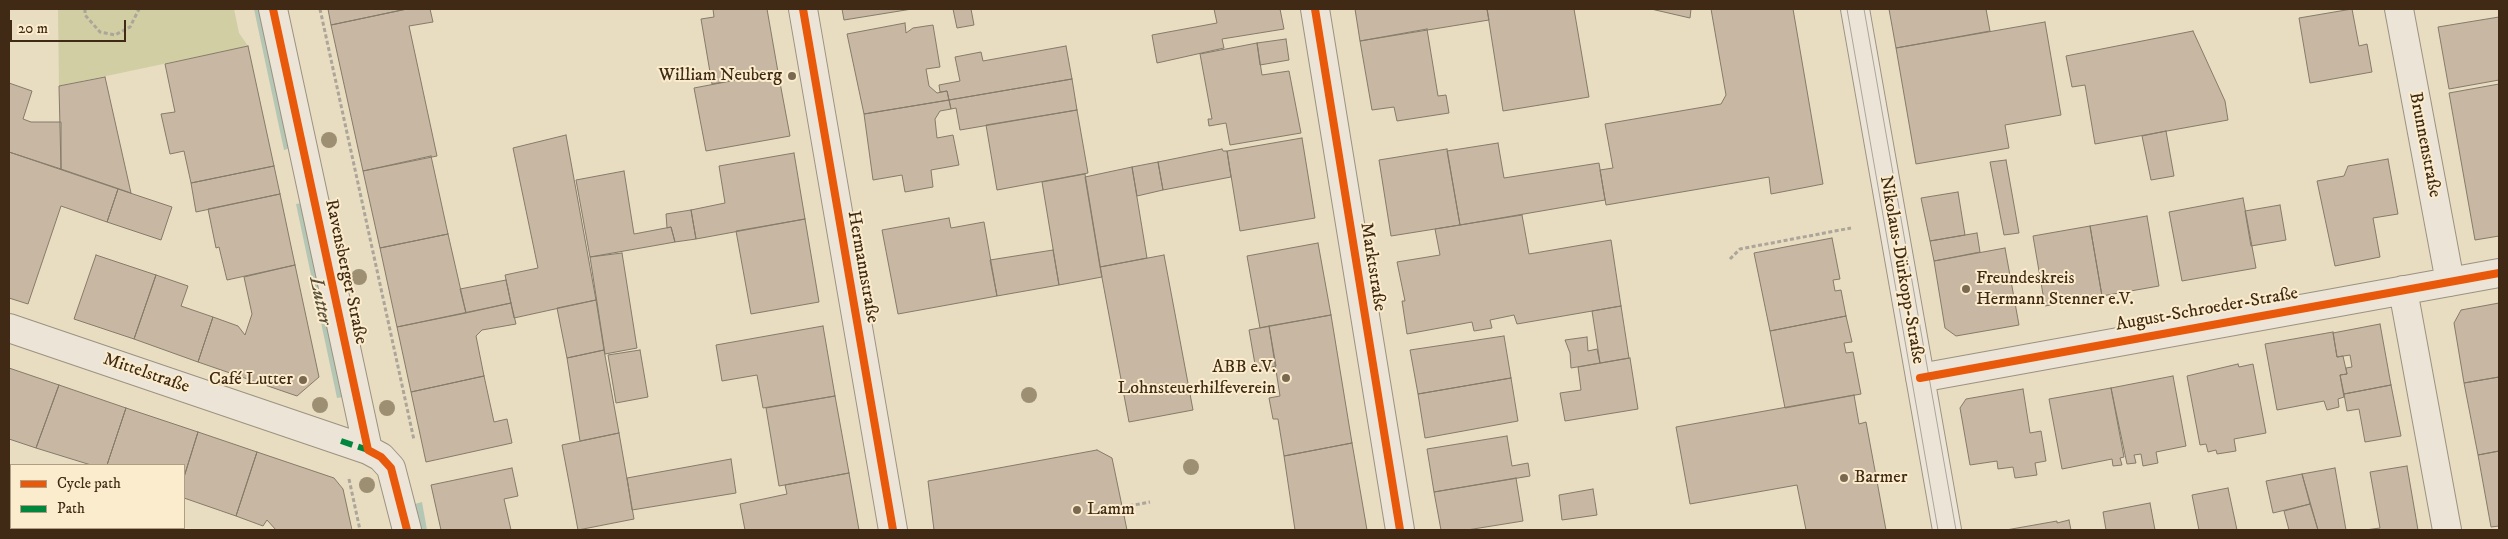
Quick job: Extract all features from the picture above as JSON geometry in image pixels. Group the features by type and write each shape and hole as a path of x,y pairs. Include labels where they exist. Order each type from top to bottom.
{"street":[{"name":"Ravensberger Straße","path":"273,9 368,450"},
{"name":"Hermannstraße","path":"803,9 893,530"},
{"name":"Marktstraße","path":"1315,9 1400,530"},
{"name":"Nikolaus-Dürkopp-Straße","path":"1855,9 1947,530"},
{"name":"Brunnenstraße","path":"2399,9 2450,282"},
{"name":"August-Schroeder-Straße","path":"1920,378 2499,273"},
{"path":"2403,290 2447,530"},
{"name":"Mittelstraße","path":"9,328 368,450"},
{"path":"368,450 381,457 390,468 407,530"}],"path":[{"path":"85,9 85,15 100,32 115,35 130,27 139,9"},
{"path":"320,9 416,446"},
{"path":"1730,259 1740,249 1850,228"},
{"path":"1123,507 1150,502"}],"shaded area":[{"path":"58,9 234,9 239,33 248,46 59,86"}],"water":[{"path":"254,9 260,9 290,148 284,150"},
{"name":"Lutter","path":"302,203 343,397 337,398 296,204"},
{"path":"422,502 427,530 420,530 415,504"}],"building":[{"path":"328,9 407,9 331,25"},
{"path":"407,9 430,9 433,22 409,26 437,156 363,171 331,25"},
{"path":"713,9 767,9 778,72 712,84 701,19 714,17"},
{"path":"842,9 912,9 844,20"},
{"path":"953,9 971,9 974,25 957,28"},
{"path":"1214,9 1280,9 1284,29 1222,39 1224,48 1157,63 1152,35 1217,23"},
{"path":"1355,9 1487,9 1489,20 1360,41"},
{"path":"1487,9 1574,9 1589,97 1503,111"},
{"path":"1651,9 1691,9 1690,18"},
{"path":"1711,9 1793,9 1823,184 1771,194 1769,177 1606,205 1600,170 1613,168 1605,124 1721,104 1726,95"},
{"path":"1889,9 1986,9 1990,31 1896,48"},
{"path":"2352,9 2359,46 2367,44 2372,72 2310,83 2299,18"},
{"path":"2499,17 2499,80 2449,89 2438,27"},
{"path":"2045,22 2061,115 2005,125 2009,148 1916,164 1896,48"},
{"path":"905,23 906,33 913,28 933,25 940,67 926,69 929,86 937,93 947,91 949,100 864,114 847,34"},
{"path":"1427,29 1438,96 1446,95 1449,113 1397,121 1394,107 1372,110 1360,41"},
{"path":"2193,31 2225,101 2228,120 2095,144 2085,85 2072,87 2066,56"},
{"path":"1286,39 1289,60 1260,65 1257,43"},
{"path":"1257,43 1262,75 1289,71 1301,133 1230,145 1226,123 1209,126 1208,119 1212,119 1200,54"},
{"path":"248,46 274,166 191,183 184,151 170,154 161,114 175,112 165,64"},
{"path":"1066,46 1072,79 949,100 947,91 940,92 939,85 960,81 955,57 981,52 983,61"},
{"path":"778,72 790,136 706,151 694,88"},
{"path":"105,77 131,193 61,169 59,86"},
{"path":"1072,79 1077,110 960,130 956,108 951,109 949,100"},
{"path":"9,83 32,91 23,119 31,122 61,122 61,169 9,152"},
{"path":"2499,84 2499,236 2475,240 2449,93"},
{"path":"949,100 951,109 940,111 935,119 937,138 953,135 959,165 931,170 933,187 905,192 902,175 873,180 864,114"},
{"path":"1077,110 1088,173 997,190 986,125"},
{"path":"2166,131 2174,176 2151,180 2142,136"},
{"path":"566,135 596,300 514,318 505,275 538,268 513,148"},
{"path":"1302,138 1315,218 1240,231 1227,151"},
{"path":"1498,143 1504,178 1599,163 1605,200 1460,225 1447,151"},
{"path":"1222,149 1227,151 1231,177 1163,190 1158,162"},
{"path":"1447,149 1460,225 1391,236 1379,160"},
{"path":"9,152 118,189 107,222 61,206 28,304 9,298"},
{"path":"794,153 805,219 696,239 691,210 725,203 719,166"},
{"path":"431,156 448,234 380,248 363,171"},
{"path":"2388,159 2398,214 2373,218 2380,257 2335,266 2317,181 2344,176 2348,166"},
{"path":"2006,160 2019,233 2004,235 1990,162"},
{"path":"1158,162 1163,190 1137,196 1132,167"},
{"path":"274,166 280,194 196,212 191,183"},
{"path":"1132,167 1147,258 1100,267 1085,177"},
{"path":"624,171 634,234 671,227 675,242 590,257 576,180"},
{"path":"1085,174 1102,277 1059,285 1042,182"},
{"path":"118,189 172,207 161,240 107,222"},
{"path":"1958,192 1965,235 1930,241 1921,198"},
{"path":"280,194 295,265 227,280 219,247 216,248 208,209"},
{"path":"2243,198 2256,268 2182,281 2169,212"},
{"path":"2280,205 2286,240 2251,246 2245,211"},
{"path":"691,210 696,239 675,242 671,227 667,228 666,214"},
{"path":"1522,215 1529,254 1611,240 1621,306 1517,324 1514,315 1490,320 1492,328 1474,331 1472,322 1407,334 1402,301 1405,301 1397,262 1440,255 1435,229"},
{"path":"2147,216 2159,286 2102,296 2090,226"},
{"path":"949,218 951,228 984,222 997,296 898,314 882,230"},
{"path":"805,219 819,302 751,314 736,231"},
{"path":"2090,226 2102,296 2045,306 2033,236"},
{"path":"1977,233 1980,252 1934,261 1930,241"},
{"path":"448,234 466,313 397,327 380,248"},
{"path":"1832,238 1840,279 1833,280 1835,291 1841,290 1846,316 1770,331 1754,253"},
{"path":"1318,243 1331,315 1260,328 1247,256"},
{"path":"2005,248 2019,325 1956,336 1945,328 1934,261"},
{"path":"1053,250 1059,285 997,296 990,260"},
{"path":"622,253 637,348 605,354 590,257"},
{"path":"96,255 156,275 134,339 74,319"},
{"path":"1164,255 1193,410 1129,422 1100,267"},
{"path":"295,265 319,377 297,396 198,362 213,317 238,326 245,335 252,314 244,277"},
{"path":"156,275 188,286 181,306 213,317 198,362 134,339"},
{"path":"506,280 511,303 466,313 460,289"},
{"path":"596,300 604,350 567,358 557,308"},
{"path":"511,303 516,324 482,330 476,336 484,376 411,392 397,327"},
{"path":"2499,303 2499,377 2464,383 2454,323 2461,310"},
{"path":"1621,306 1629,358 1600,363 1592,311"},
{"path":"1331,315 1352,443 1284,456 1278,419 1273,419 1269,398 1280,396 1269,326"},
{"path":"1846,316 1852,342 1844,343 1846,353 1853,352 1861,394 1785,408 1770,331"},
{"path":"2380,324 2391,385 2344,394 2340,375 2347,374 2346,368 2352,367 2350,355 2337,357 2333,333"},
{"path":"823,326 835,396 763,408 757,375 722,381 716,345"},
{"path":"1269,326 1276,366 1256,370 1249,330"},
{"path":"2333,332 2337,357 2343,356 2347,374 2340,375 2344,397 2338,399 2339,407 2327,410 2324,401 2277,410 2265,344"},
{"path":"1504,336 1511,378 1418,394 1410,350"},
{"path":"1587,337 1588,351 1597,349 1600,363 1571,368 1570,353 1565,340"},
{"path":"604,350 619,433 580,441 567,358"},
{"path":"640,350 648,397 616,403 608,355"},
{"path":"1630,358 1638,409 1565,421 1560,393 1581,390 1578,367"},
{"path":"2238,364 2239,367 2253,364 2266,433 2234,439 2236,451 2217,454 2216,450 2208,452 2206,444 2200,445 2187,376"},
{"path":"9,368 59,385 36,448 9,439"},
{"path":"484,376 494,422 507,419 512,443 426,462 411,392"},
{"path":"2173,376 2186,446 2156,452 2158,463 2143,466 2141,454 2134,455 2136,463 2127,464 2111,388"},
{"path":"2499,377 2499,451 2478,455 2464,383"},
{"path":"1511,378 1518,421 1425,438 1418,394"},
{"path":"59,385 126,408 107,464 88,464 36,448"},
{"path":"2391,385 2401,436 2365,442 2359,409 2347,411 2344,394"},
{"path":"2111,388 2124,457 2120,458 2122,465 2113,466 2112,459 2062,469 2049,399"},
{"path":"2023,389 2030,433 2041,431 2046,461 2035,463 2037,475 2015,478 2013,467 1998,469 1997,461 1970,465 1960,408 1966,399"},
{"path":"1854,395 1859,424 1866,422 1886,530 1806,530 1797,485 1690,504 1676,427"},
{"path":"835,396 849,473 779,486 766,408"},
{"path":"126,408 198,432 185,474 185,464 107,464"},
{"path":"198,432 257,452 236,516 185,498 185,474"},
{"path":"619,433 634,519 578,530 562,445"},
{"path":"1507,436 1512,466 1528,463 1530,476 1434,492 1427,449"},
{"path":"1352,443 1367,530 1295,530 1284,456"},
{"path":"1097,450 1112,458 1127,530 934,530 928,481"},
{"path":"2499,451 2499,526 2491,527 2478,455"},
{"path":"257,452 334,478 343,489 352,530 276,530 267,520 263,526 236,516"},
{"path":"731,459 736,493 632,510 627,478"},
{"path":"2407,466 2418,530 2365,530 2380,528 2370,472"},
{"path":"512,468 518,496 504,499 511,530 441,530 431,485"},
{"path":"2335,468 2346,530 2318,530 2302,474"},
{"path":"849,473 859,530 745,530 740,504 787,494 785,485"},
{"path":"2302,474 2310,504 2273,513 2266,481"},
{"path":"1516,478 1523,521 1467,530 1441,530 1434,492"},
{"path":"2228,488 2237,530 2199,530 2192,495"},
{"path":"1593,489 1597,515 1562,520 1559,495"},
{"path":"2150,503 2155,530 2106,530 2103,512"},
{"path":"2310,504 2318,530 2289,530 2284,511"},
{"path":"2069,520 2071,530 2006,530 2057,521 2057,523"},
{"path":"88,529 155,529 155,530"}],"tram line":[{"path":"1847,9 1938,530"},
{"path":"1864,9 1956,530"}],"marked path":[{"path":"341,441 368,450"}],"cycle path":[{"path":"273,9 368,450 381,457 391,468 407,530"},
{"path":"803,9 893,530"},
{"path":"1315,9 1400,530"},
{"path":"1920,378 2499,273"}],"place":[{"name":"William Neuberg","path":"792,76"},
{"name":"Freundeskreis Hermann Stenner e.V.","path":"1966,289"},
{"name":"ABB e.V. Lohnsteuerhilfeverein","path":"1286,378"},
{"name":"Café Lutter","path":"303,380"},
{"name":"Barmer","path":"1844,478"},
{"name":"Lamm","path":"1077,510"}]}
